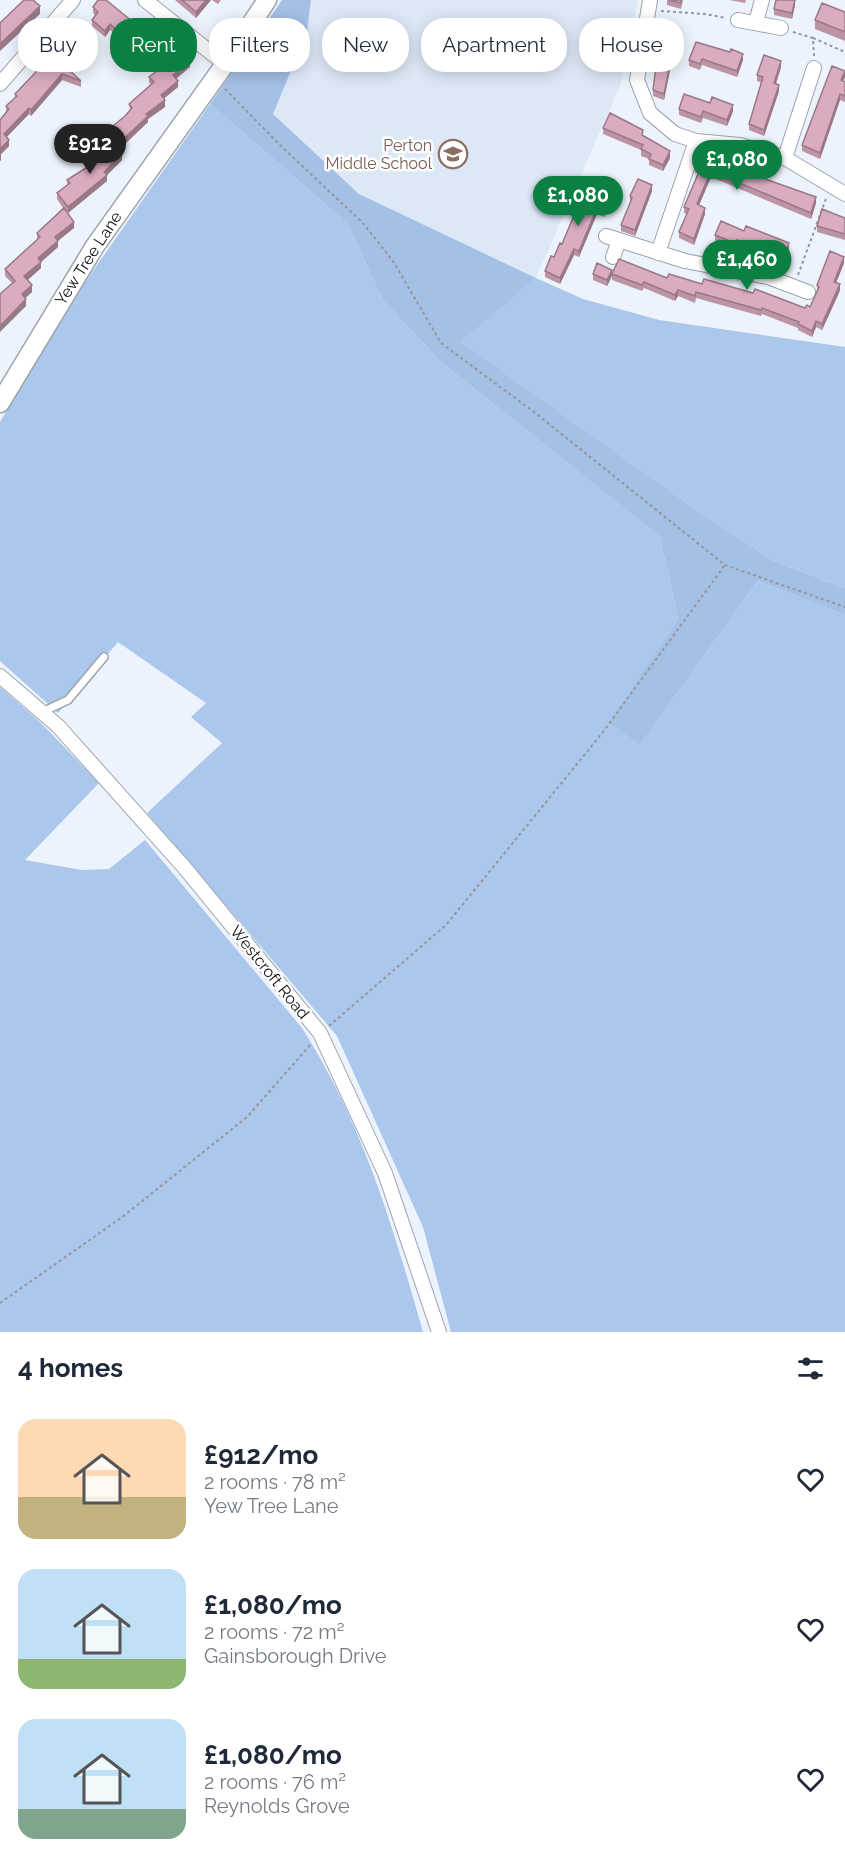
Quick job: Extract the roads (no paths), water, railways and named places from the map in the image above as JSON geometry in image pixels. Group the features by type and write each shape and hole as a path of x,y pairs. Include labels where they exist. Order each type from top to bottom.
{"street":[{"path":"0,84 73,0"},
{"path":"144,0 209,51"},
{"name":"Yew Tree Lane","path":"255,18 267,0"},
{"path":"756,22 762,0"},
{"path":"649,4 637,80 650,113 675,134 696,141 740,145 785,158 845,194"},
{"path":"738,20 781,28"},
{"path":"785,158 814,68"},
{"name":"Yew Tree Lane","path":"0,403 95,246 219,72"},
{"path":"658,253 696,141"},
{"path":"606,236 708,266 749,272 800,285"},
{"path":"613,257 619,241"},
{"name":"Westcroft Road","path":"0,676 58,726 184,867 320,1034 385,1173 439,1332"}],"lane":[{"path":"41,713 68,700 104,657"}],"place":[{"name":"Perton Middle School","path":"453,154"}]}
